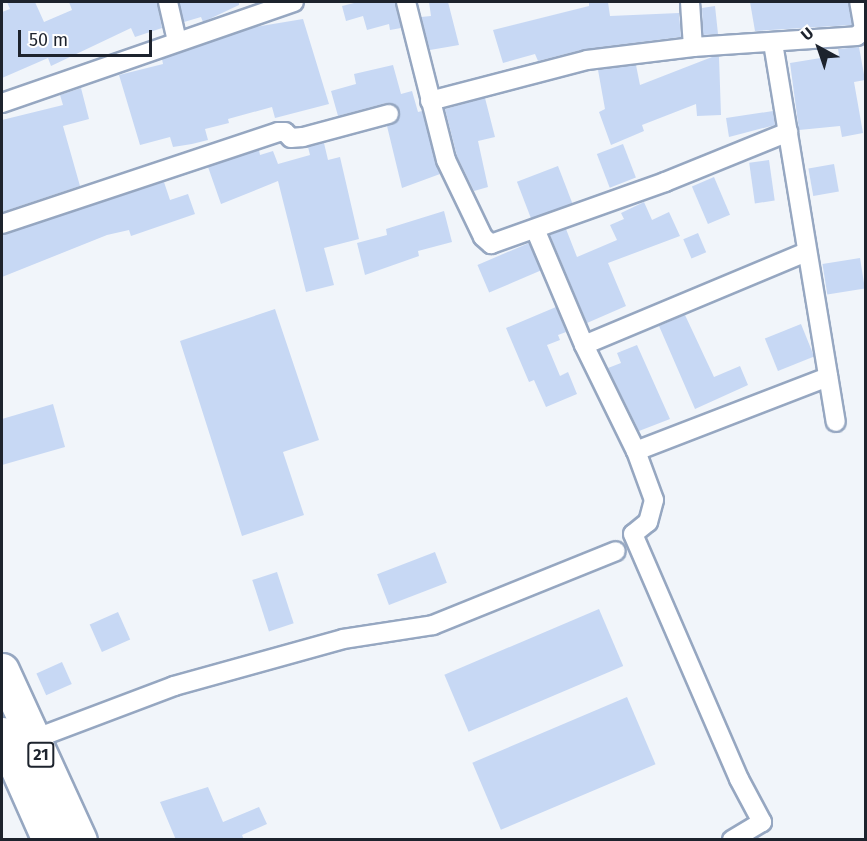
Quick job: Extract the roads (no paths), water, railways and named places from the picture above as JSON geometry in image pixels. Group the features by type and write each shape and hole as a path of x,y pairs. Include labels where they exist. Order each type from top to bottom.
{"highway":[{"name":"21","path":"2,670 80,840"},
{"name":"21","path":"2,734 50,840"}],"street":[{"path":"168,2 177,40"},
{"path":"2,103 177,40 294,2"},
{"path":"406,2 446,160 483,237 496,245 788,132"},
{"path":"690,2 693,47"},
{"path":"430,101 587,60 693,47 773,44 857,36 864,29 865,22 860,2"},
{"path":"773,44 836,422"},
{"path":"2,224 278,132 285,132 291,138 389,114"},
{"path":"535,229 584,345 636,451 654,500 648,522 633,534 739,779 762,822 732,840"},
{"path":"584,345 806,252"},
{"path":"636,451 828,377"},
{"path":"34,739 174,686 343,639 433,626 616,551"}]}
